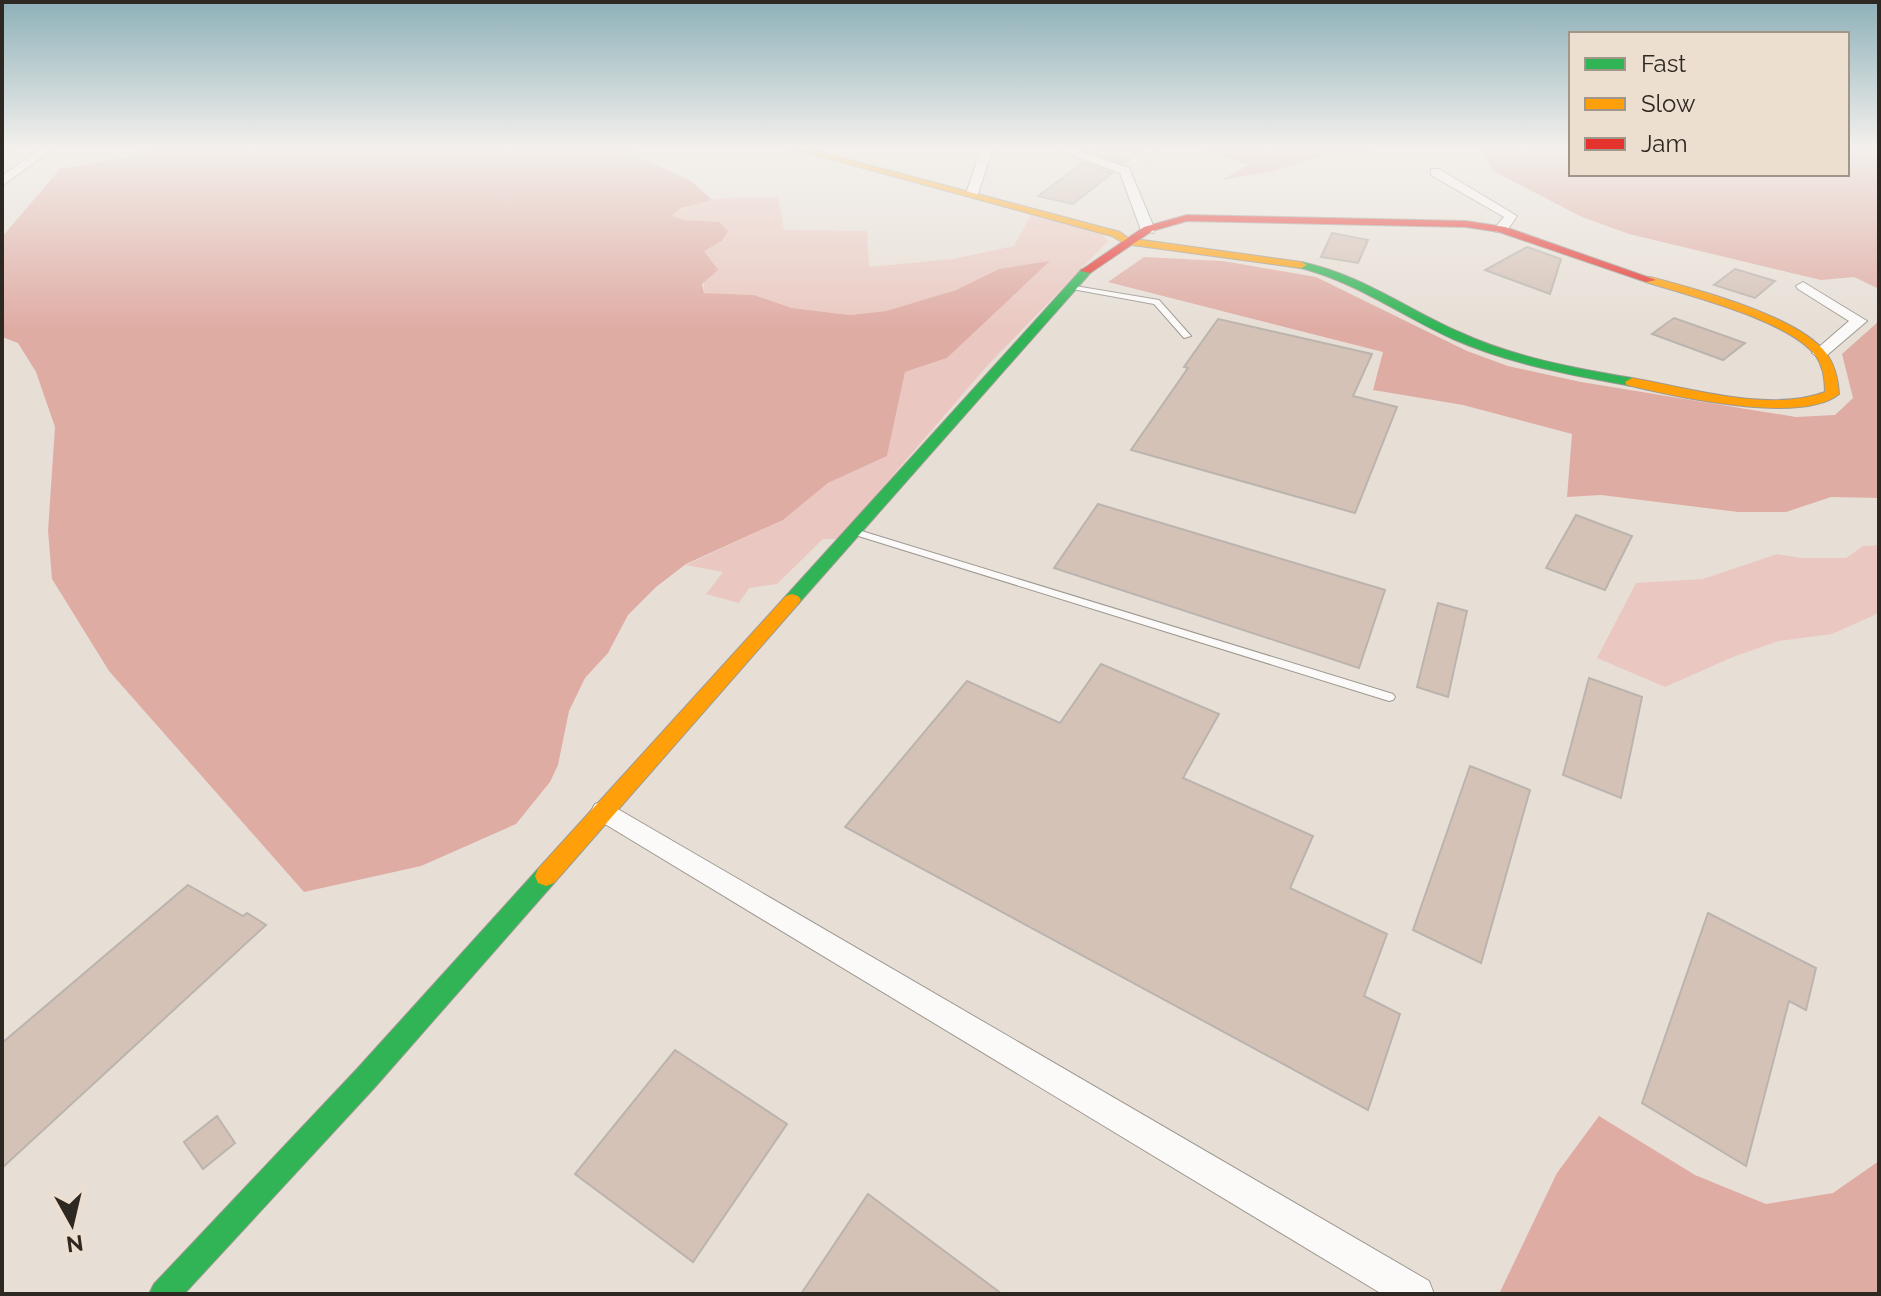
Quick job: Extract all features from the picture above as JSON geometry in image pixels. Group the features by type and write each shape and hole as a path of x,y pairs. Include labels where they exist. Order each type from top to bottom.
{"street":[{"path":"164,1294 376,1067 1090,267 1125,241 1168,219 1187,218 1466,224 1501,229 1753,315 1802,337 1820,353 1832,378 1832,394 1822,401 1803,405 1733,399 1619,380 1476,343 1439,328 1347,276 1321,268 1125,241 1116,234 1024,208"},
{"path":"1140,208 1148,230"},
{"path":"1498,208 1511,216 1501,229"},
{"path":"1803,286 1859,321 1820,353"},
{"path":"604,811 1416,1294"}],"lane":[{"path":"1072,287 1156,302 1187,336"},
{"path":"854,532 1389,697"}],"shaded area":[{"path":"26,208 680,208 672,216 684,220 719,222 728,231 722,241 704,251 718,270 702,284 704,293 754,295 792,308 850,315 886,311 956,290 999,269 1050,261 947,358 905,372 887,456 828,483 783,520 686,564 656,587 628,615 608,653 585,678 569,711 558,765 550,782 516,824 421,866 304,892 109,671 52,579 48,531 55,427 36,372 18,343 2,337 2,237"},
{"path":"780,208 784,230 867,231 869,267 953,259 1014,246 1031,215 1102,234 1108,241 987,366 838,539 823,539 777,584 749,588 739,603 706,594 723,572 686,565 783,520 828,483 887,456 905,372 947,358 1049,262 999,269 956,290 886,311 850,315 792,308 754,295 704,293 703,251 722,241 719,222 671,216 682,209"},
{"path":"1566,208 1879,208 1879,289 1854,277 1821,280 1629,234"},
{"path":"1144,257 1223,261 1316,277 1467,351 1508,366 1581,382 1796,417 1835,415 1853,398 1842,354 1879,321 1879,498 1831,497 1786,512 1738,512 1601,495 1567,497 1572,434 1463,405 1373,390 1383,352 1108,282"},
{"path":"1879,545 1879,613 1832,634 1779,641 1665,687 1597,658 1636,583 1703,579 1777,554 1802,558 1846,558 1863,546"},
{"path":"1599,1116 1695,1175 1766,1204 1833,1193 1879,1161 1879,1294 1499,1294 1557,1173"}],"building":[{"path":"1332,233 1368,240 1358,263 1321,257"},
{"path":"1527,247 1561,259 1550,294 1485,270"},
{"path":"1735,269 1775,281 1755,298 1714,285"},
{"path":"1674,318 1745,343 1723,360 1652,334"},
{"path":"1218,319 1372,354 1353,396 1397,407 1355,513 1131,450"},
{"path":"1098,504 1385,590 1359,668 1054,568"},
{"path":"1576,515 1632,536 1605,590 1546,568"},
{"path":"1438,603 1467,611 1448,697 1417,687"},
{"path":"1101,664 1219,714 1183,778 1313,836 1290,888 1387,934 1364,996 1400,1014 1368,1110 845,827 967,681 1060,723"},
{"path":"1589,678 1642,697 1621,798 1563,775"},
{"path":"1470,766 1530,790 1481,963 1413,930"},
{"path":"188,885 243,916 247,913 266,925 2,1168 2,1043"},
{"path":"1708,913 1816,968 1806,1010 1789,1001 1746,1166 1642,1103"},
{"path":"675,1050 787,1124 693,1262 575,1174"},
{"path":"217,1116 235,1143 203,1169 184,1142"},
{"path":"868,1194 1002,1294 801,1294"}],"traffic: fast":[{"path":"1301,265 1342,276 1436,326 1498,351 1565,369 1632,382"},
{"path":"792,600 1086,271"},
{"path":"164,1294 366,1078 546,876"}],"traffic: slow":[{"path":"1020,208 1116,234 1125,241 1301,265"},
{"path":"1632,382 1764,403 1814,401 1832,394 1826,362 1807,341 1741,309 1650,280"},
{"path":"546,876 792,600"}],"traffic: jam":[{"path":"1086,271 1148,229 1187,218 1466,224 1501,229 1650,280"}]}
